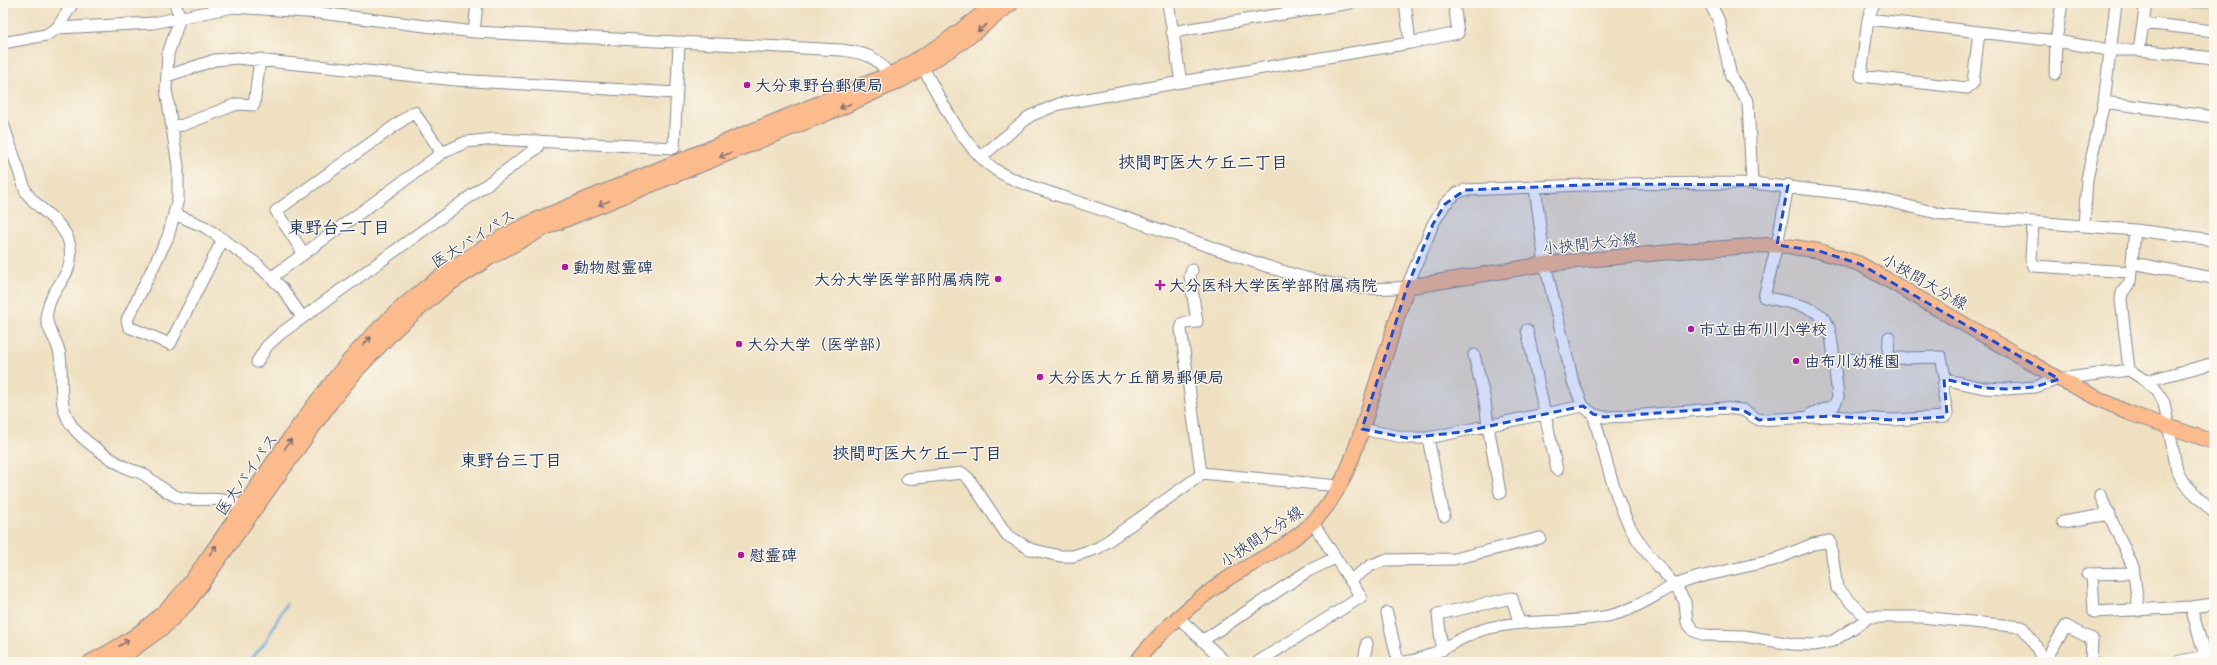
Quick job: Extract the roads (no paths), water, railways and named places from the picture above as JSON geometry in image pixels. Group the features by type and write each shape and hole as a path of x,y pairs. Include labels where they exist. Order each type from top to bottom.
{"main road":[{"name":"医大バイパス","path":"90,662 132,638 171,605 205,561 339,372 392,316 445,274 484,247 538,219 888,75 921,64 996,3"},
{"name":"医大バイパス","path":"115,662 154,635 188,603 331,402 355,372 397,328 445,287 491,257 545,228 848,105 964,41 1012,3"},
{"name":"小挾間大分線","path":"1140,661 1178,617 1208,592 1293,538 1313,523 1326,507 1339,486 1362,429 1407,287 1545,264 1680,251 1777,245 1819,251 1860,264 2059,379 2120,409 2214,442"}],"street":[{"path":"3,43 46,35 57,28 73,3"},
{"path":"175,3 180,18 168,54 166,89 179,182 175,214 168,237 127,320 129,326 170,344 223,239"},
{"path":"474,32 477,3"},
{"path":"1168,3 1181,82"},
{"path":"1172,32 1350,3"},
{"path":"1405,3 1410,44"},
{"path":"981,157 1030,116 1050,107 1181,82 1410,44 1458,33 1454,3"},
{"path":"1710,3 1719,21 1731,77 1748,102 1752,183"},
{"path":"1874,3 1868,18 1861,76 1967,88 1973,83 1979,32"},
{"path":"2055,74 2056,41 2062,3"},
{"path":"2084,226 2087,179 2104,102 2109,50 2116,3"},
{"path":"2139,50 2146,3"},
{"path":"57,28 153,23 220,8 233,7 320,13 474,32 842,50 863,53 877,60 888,75"},
{"path":"1868,18 2056,41 2109,50 2139,50 2214,58"},
{"path":"2143,23 2214,31"},
{"path":"272,277 442,153 466,142 478,139 674,148 679,43"},
{"path":"167,76 214,60 260,59 456,80 676,93"},
{"path":"172,126 183,125 237,104 254,105 260,59"},
{"path":"921,64 957,125 981,157 994,168 1017,181 1306,279 1353,289 1379,290 1407,287 1433,224 1445,204 1457,193 1465,190 1535,187 1752,183 1788,185 1866,196 1945,215 2135,230 2214,240"},
{"path":"2104,102 2162,108 2214,117"},
{"path":"304,254 276,211 414,112 442,153"},
{"path":"3,124 26,192 32,201 61,228 69,240 70,265 50,301 47,313 51,334 60,354 61,400 68,420 77,432 105,453 129,469 142,473 170,493 181,498 223,499 240,506"},
{"path":"257,362 267,346 302,317 537,148 539,141"},
{"path":"1788,185 1777,245 1764,297 1815,310 1819,313 1829,328 1838,397 1834,406 1802,417"},
{"path":"1535,187 1545,264 1573,382 1583,406 1593,414 1604,416 1632,416 1724,408 1744,410 1759,420 1802,417 1858,417 1893,420 1944,417 1947,414 1942,390 1944,382 1946,381 1940,357 1913,359 1888,357 1834,360"},
{"path":"175,214 205,227 272,277 302,317"},
{"path":"2033,222 2031,259 2034,266 2131,267 2214,278 2214,275"},
{"path":"2129,370 2121,300 2122,292 2130,282 2135,230"},
{"path":"907,479 962,473 969,479 1007,535 1030,549 1066,556 1083,554 1098,548 1146,516 1198,477 1201,473 1180,329 1184,323 1197,322 1190,276 1192,270"},
{"path":"1527,330 1557,470"},
{"path":"1888,357 1889,337"},
{"path":"1474,355 1485,401 1500,493"},
{"path":"2146,381 2211,364"},
{"path":"1946,381 1984,388 2006,389 2035,387 2059,379 2129,370 2146,381 2158,392 2164,403 2177,471 2183,482 2214,513"},
{"path":"1362,429 1407,438 1428,438 1583,406"},
{"path":"1593,414 1622,507 1630,527 1647,554 1675,585 1685,602 1687,622 1694,631 1705,635 1744,636 1792,644 1815,645 1833,641 1864,621 1866,617"},
{"path":"1428,438 1444,516"},
{"path":"1201,473 1339,486"},
{"path":"2100,495 2133,567 2139,611"},
{"path":"2063,522 2110,514"},
{"path":"1258,662 1361,597 1313,523"},
{"path":"1350,580 1370,566 1384,560 1454,558 1540,538"},
{"path":"1404,662 1414,661 1442,650 1484,629 1519,622 1548,622 1612,615 1626,610 1675,585 1699,577 1774,560 1814,544 1830,541 1838,588 1866,617 1921,617 2022,627 2033,641 2044,662"},
{"path":"1202,641 1308,571 1335,558"},
{"path":"2134,573 2090,574 2094,612 2139,611 2214,604"},
{"path":"1442,650 1438,614 1512,598 1519,622"},
{"path":"2191,607 2204,659"},
{"path":"1387,613 1398,662"},
{"path":"1178,617 1225,662"},
{"path":"2044,662 2066,626 2092,639 2091,662"},
{"path":"1364,662 1367,643"},
{"path":"2176,662 2204,659 2214,647"}],"waterway":[{"path":"248,662 264,644 286,604"}],"place":[{"name":"大分東野台郵便局","path":"747,85"},
{"name":"動物慰霊碑","path":"565,267"},
{"name":"大分大学医学部附属病院","path":"998,279"},
{"name":"大分医科大学医学部附属病院","path":"1160,285"},
{"name":"市立由布川小学校","path":"1691,329"},
{"name":"大分大学（医学部）","path":"739,344"},
{"name":"由布川幼稚園","path":"1796,361"},
{"name":"大分医大ケ丘簡易郵便局","path":"1040,377"},
{"name":"慰霊碑","path":"741,555"}],"district":[{"name":"挾間町医大ケ丘二丁目","path":"1203,162"},
{"name":"東野台二丁目","path":"339,227"},
{"name":"挾間町医大ケ丘一丁目","path":"917,453"},
{"name":"東野台三丁目","path":"511,460"}]}
